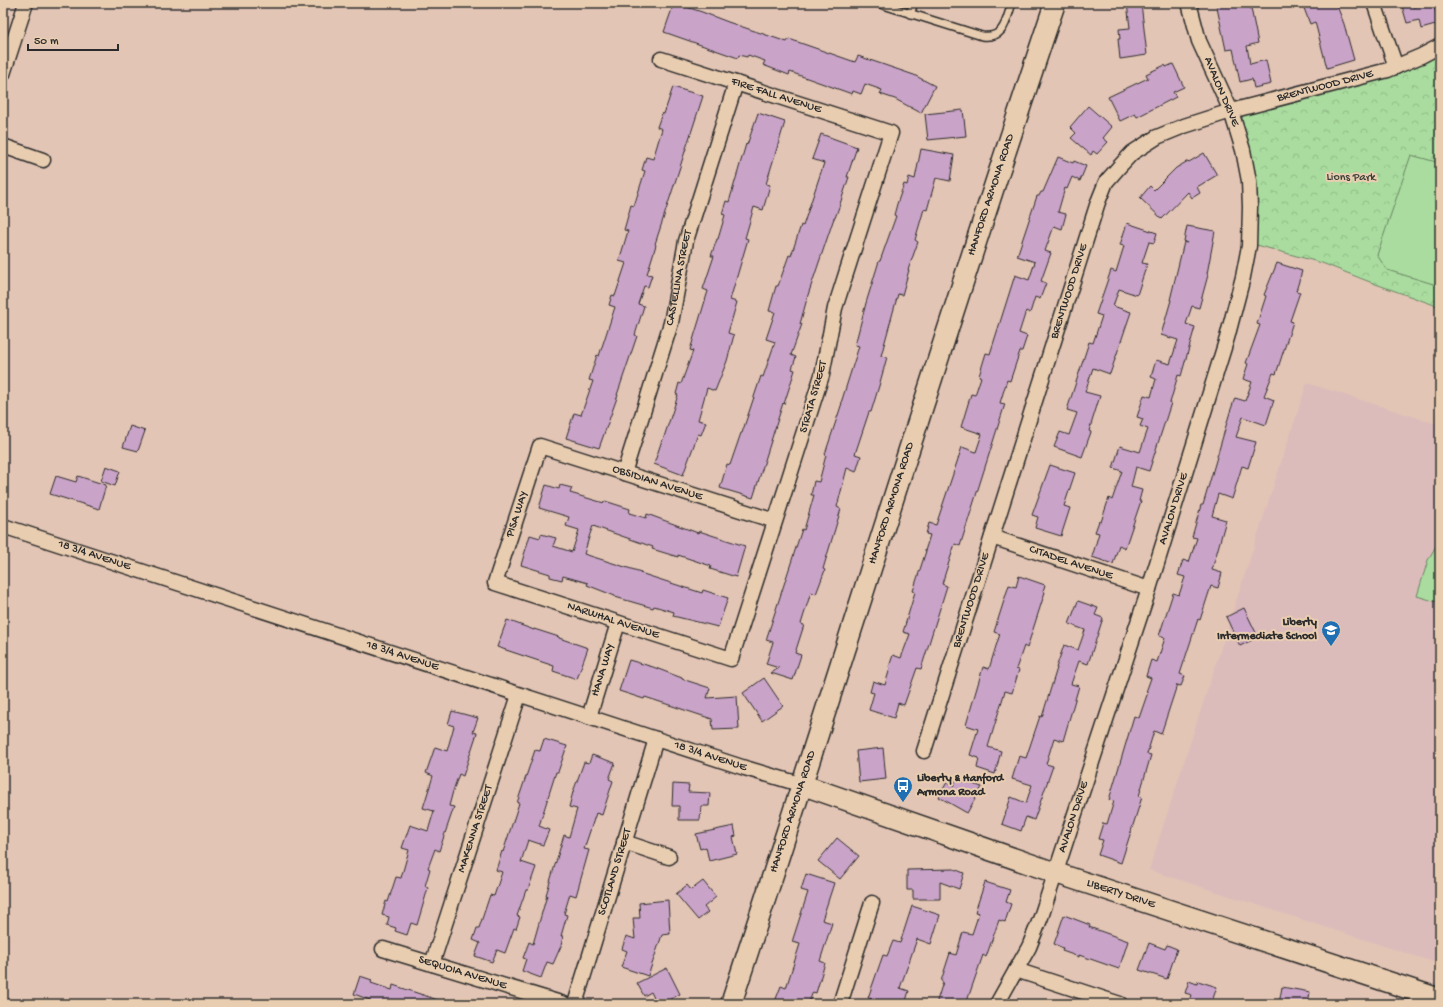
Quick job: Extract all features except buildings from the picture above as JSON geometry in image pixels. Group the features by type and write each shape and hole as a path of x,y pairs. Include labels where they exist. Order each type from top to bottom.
{"main road":[{"name":"HANFORD ARMONA ROAD","path":"731,1004 803,785 966,274 1055,3"},
{"name":"LIBERTY DRIVE","path":"803,785 1056,873 1440,999"}],"street":[{"path":"3,74 25,3"},
{"name":"AVALON DRIVE","path":"997,1004 1029,947 1056,873 1149,589 1228,338 1249,246 1249,181 1243,150 1231,111 1199,41 1189,3"},
{"path":"1374,3 1396,67"},
{"name":"BRENTWOOD DRIVE","path":"924,751 1098,202 1106,182 1132,153 1157,137 1184,126 1231,111 1315,90 1396,67 1440,46"},
{"name":"FIRE FALL AVENUE","path":"661,59 891,133"},
{"name":"CASTELLINA STREET","path":"624,473 671,323 686,241 736,84"},
{"name":"STRATA STREET","path":"731,659 822,375 835,308 891,133"},
{"path":"3,146 43,160"},
{"name":"OBSIDIAN AVENUE","path":"540,446 775,521"},
{"name":"PISA WAY","path":"495,583 540,446"},
{"name":"18 3/4 AVENUE","path":"3,526 519,695 745,768 803,785"},
{"name":"CITADEL AVENUE","path":"992,537 1149,589"},
{"name":"NARWHAL AVENUE","path":"495,583 731,659"},
{"name":"HANA WAY","path":"589,717 618,623"},
{"name":"MAKENNA STREET","path":"432,964 519,695"},
{"name":"SCOTLAND STREET","path":"575,1004 656,739"},
{"path":"624,842 669,857"},
{"path":"840,1004 872,903"},
{"name":"SEQUOIA AVENUE","path":"383,948 564,1004"},
{"path":"1016,970 1120,1004"}],"lane":[{"path":"877,3 989,37 996,36 1001,31 1005,25 1012,3"},
{"path":"910,14 914,3"}],"shaded area":[{"name":"Liberty Intermediate School","path":"1307,383 1440,425 1440,964 1149,870"}],"green space":[{"name":"Lions Park","path":"1440,48 1440,307 1322,263 1253,244 1242,116 1288,104 1411,67"},
{"path":"1411,155 1440,163 1440,286 1387,270 1377,255"},
{"path":"1440,539 1440,603 1417,596 1428,560"}],"place":[{"name":"Liberty Intermediate School","path":"1331,647"},
{"name":"Liberty & Hanford Armona Road","path":"903,803"}]}
